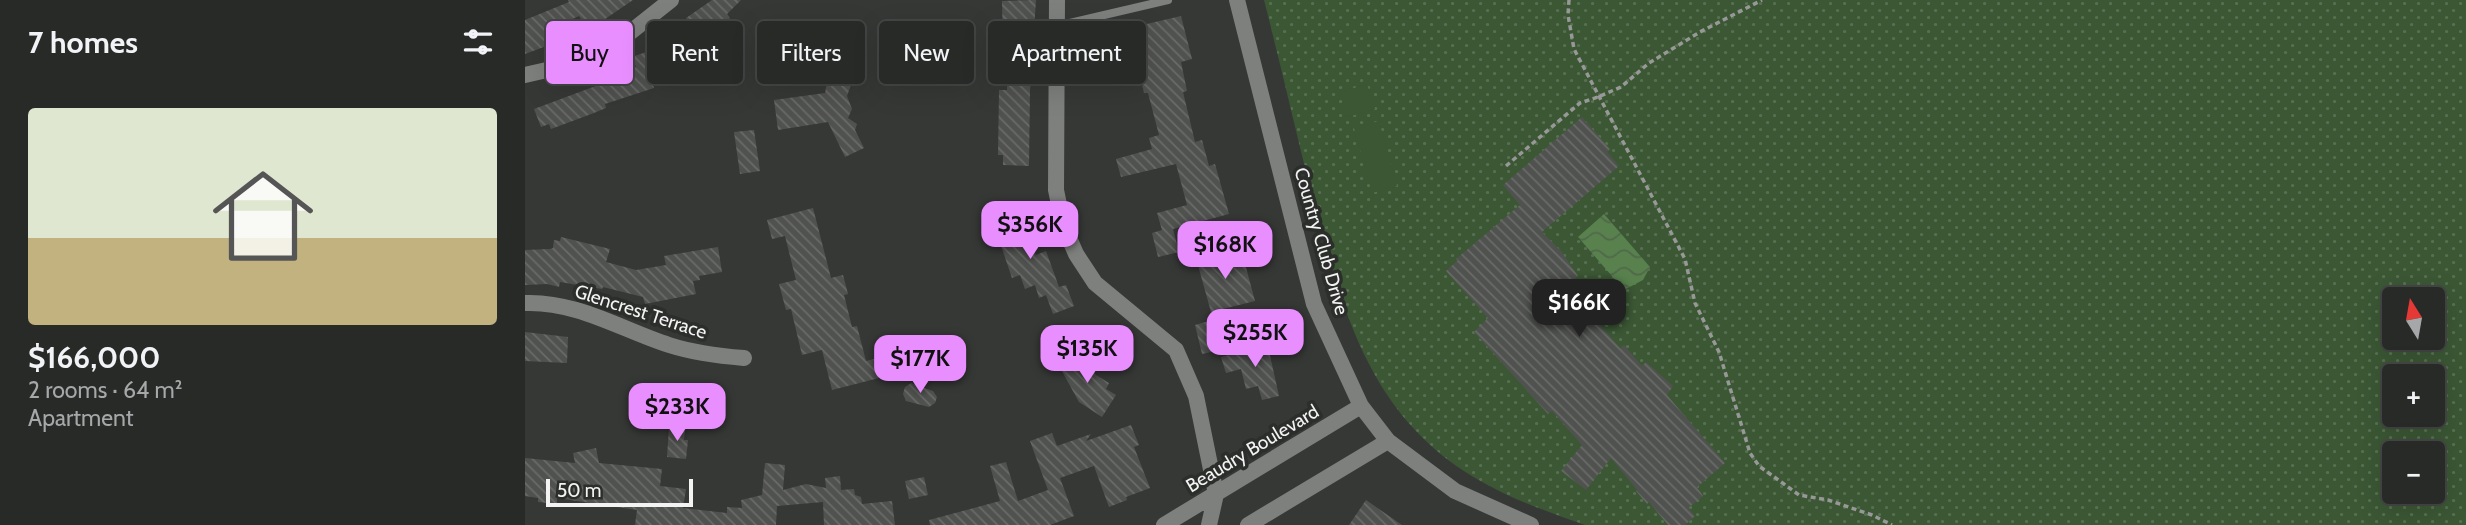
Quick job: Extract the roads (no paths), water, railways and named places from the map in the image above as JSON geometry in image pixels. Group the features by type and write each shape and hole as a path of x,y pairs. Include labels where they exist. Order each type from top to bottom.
{"street":[{"path":"525,75 560,68 618,42 671,0"},
{"path":"1057,21 1058,0"},
{"name":"Country Club Drive","path":"1237,0 1314,304 1361,406 1388,441 1455,491 1531,525"},
{"path":"1057,84 1056,190 1063,224 1076,254 1095,283 1176,351 1196,396 1216,494 1209,525"},
{"name":"Glencrest Terrace","path":"525,303 539,303 589,313 668,344 706,355 744,358"},
{"name":"Beaudry Boulevard","path":"1164,525 1361,406"},
{"path":"1248,525 1388,441"}],"lane":[{"path":"1078,21 1168,0"}],"water":[{"path":"1604,214 1650,267 1643,280 1624,290 1578,237"}]}
